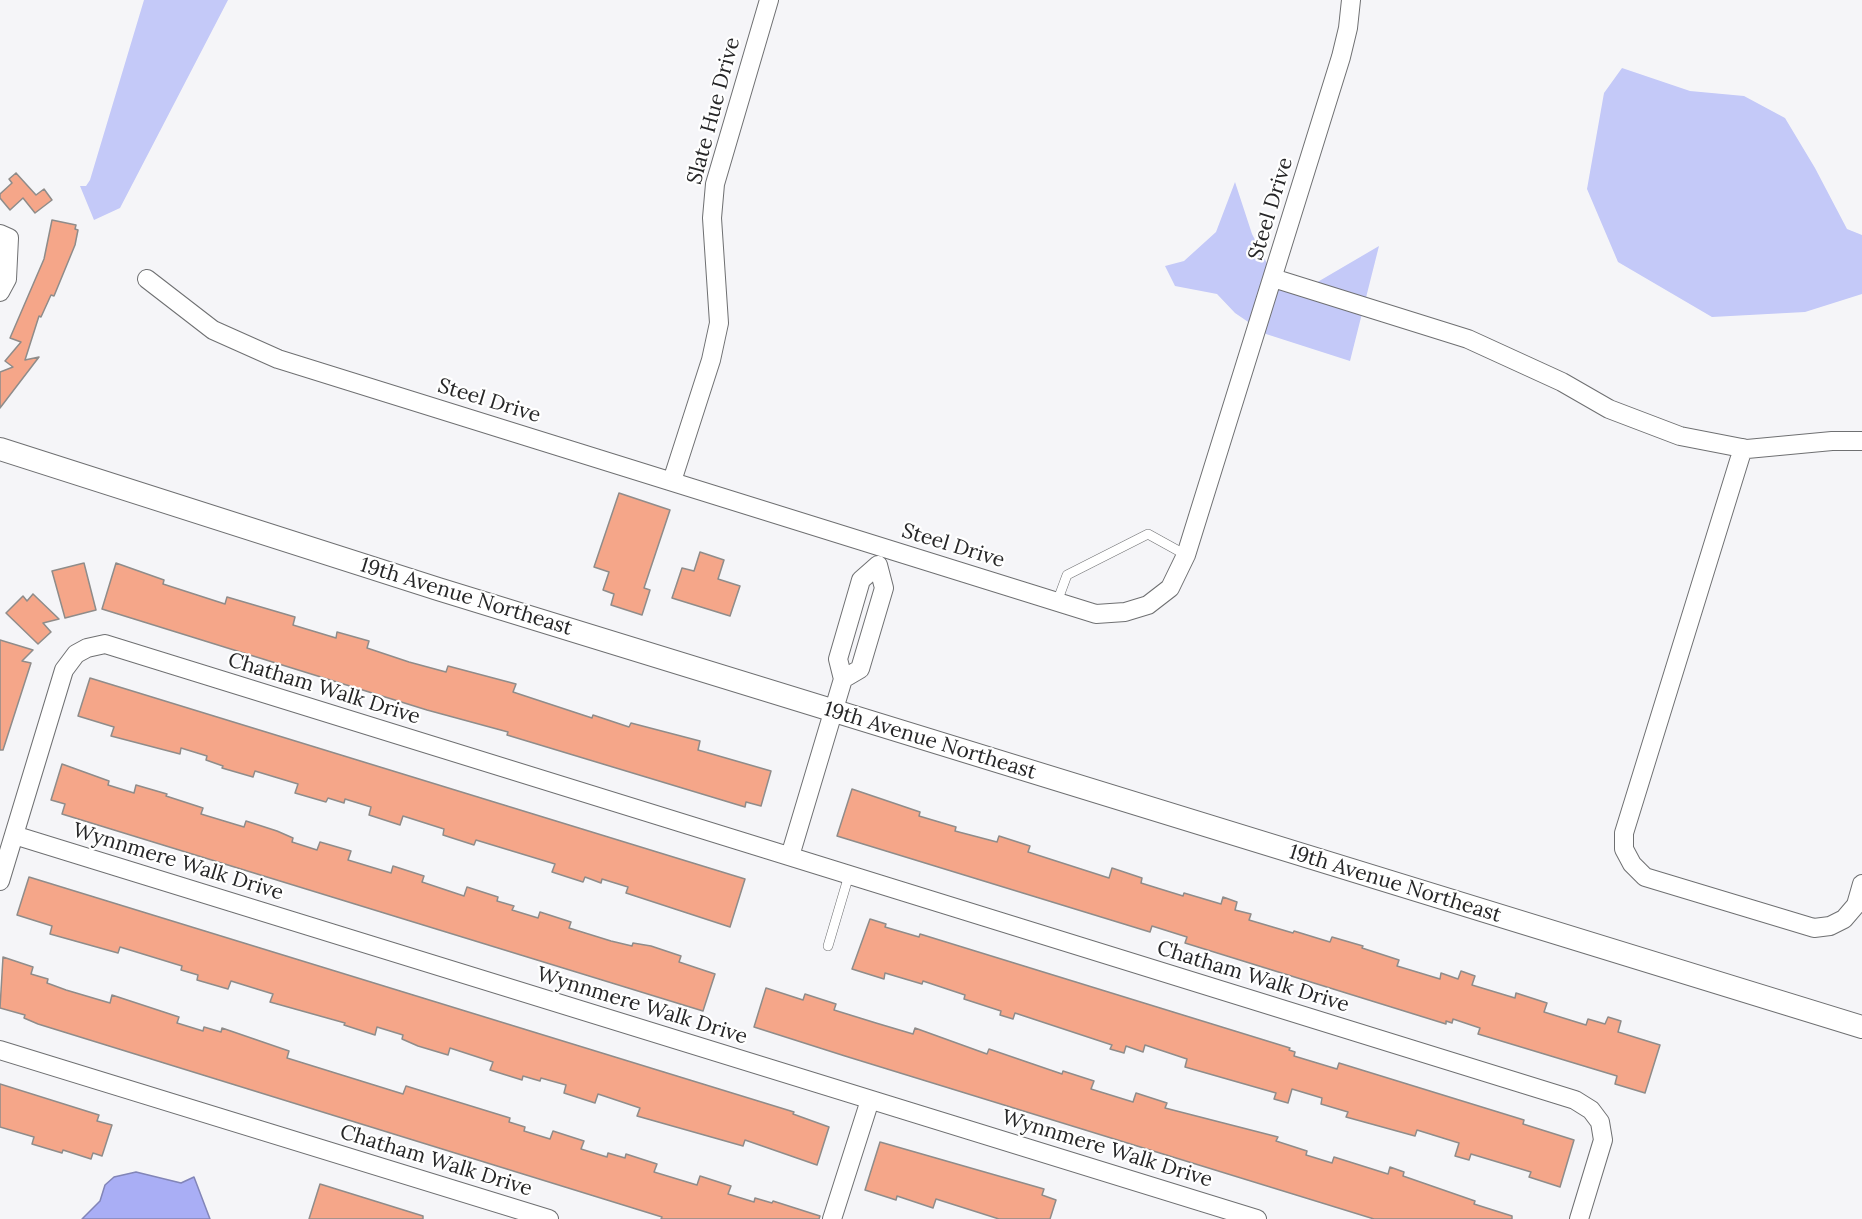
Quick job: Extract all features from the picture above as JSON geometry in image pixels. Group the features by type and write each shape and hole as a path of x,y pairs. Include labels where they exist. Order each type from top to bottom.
{"street":[{"name":"Slate Hue Drive","path":"672,481 711,360 719,323 712,218 715,184 769,0"},
{"name":"Steel Drive","path":"147,279 213,330 278,359 1096,614 1125,612 1148,605 1170,588 1186,555 1341,57 1348,28 1351,0"},
{"path":"0,234 9,238 7,279 0,292"},
{"path":"1273,278 1468,339 1562,382 1609,409 1648,426 1680,436 1743,448 1862,441"},
{"path":"1743,448 1624,833 1623,849 1632,864 1645,877 1814,928 1830,926 1844,919 1856,905 1862,884"},
{"name":"19th Avenue Northeast","path":"0,449 438,589 1862,1027"},
{"path":"790,856 843,679 860,669 884,588 878,565 884,548"},
{"name":"Chatham Walk Drive","path":"0,881 64,670 76,654 87,648 105,644 1575,1100 1591,1110 1600,1122 1603,1140 1579,1219"},
{"name":"Wynnmere Walk Drive","path":"14,835 1257,1219"},
{"name":"Chatham Walk Drive","path":"0,1050 549,1219"},
{"path":"832,1219 870,1100"}],"lane":[{"path":"1057,602 1068,575 1148,534 1186,555"},
{"path":"828,946 849,875"}],"shaded area":[{"path":"144,0 228,0 120,208 94,220 80,186 86,186 90,180"},
{"path":"1622,68 1690,91 1744,96 1785,118 1815,168 1847,229 1862,235 1862,294 1805,312 1712,317 1618,262 1587,189 1604,93"},
{"path":"1235,182 1252,234 1274,277 1309,287 1379,246 1350,361 1266,334 1235,313 1217,294 1175,286 1165,266 1184,261 1216,232"},
{"path":"136,1172 181,1183 194,1177 210,1219 82,1219 100,1201 105,1185 114,1177"}],"building":[{"path":"16,173 36,195 44,189 52,200 35,213 23,198 10,210 0,198 0,194 12,183 9,179"},
{"path":"52,220 76,225 75,229 78,230 75,245 54,296 51,295 41,317 39,316 25,360 39,357 0,408 0,372 13,367 5,361 21,342 10,338 44,259"},
{"path":"619,493 670,510 644,588 650,590 642,615 611,605 614,594 603,590 609,572 594,567"},
{"path":"700,552 724,560 718,579 740,586 730,616 672,598 682,568 694,571"},
{"path":"84,563 96,610 65,618 52,571"},
{"path":"116,563 164,580 163,584 225,604 227,597 295,617 293,625 336,638 337,632 369,641 367,648 409,662 446,672 448,666 516,684 513,692 592,718 593,715 629,727 631,723 700,741 698,750 771,771 761,806 746,802 745,807 507,735 508,732 427,710 102,609"},
{"path":"33,594 59,619 43,623 51,632 38,644 6,613 23,596 27,601"},
{"path":"0,640 33,650 22,661 31,663 3,750 0,750"},
{"path":"90,678 745,879 730,927 626,893 628,887 602,879 601,883 585,877 583,882 552,872 555,864 476,840 474,845 443,835 444,829 403,816 400,825 369,815 371,807 345,799 344,803 328,798 326,802 295,793 298,784 255,771 253,777 222,768 223,766 206,760 207,756 181,748 180,754 111,736 114,727 78,716"},
{"path":"62,764 109,781 108,785 134,793 136,785 167,794 166,796 203,808 201,814 244,827 246,821 277,831 293,838 292,842 317,850 320,842 351,851 348,860 391,873 393,866 424,876 422,882 464,896 467,887 498,897 497,901 514,906 512,910 538,918 540,912 571,922 569,928 632,946 633,943 651,946 681,956 679,962 715,974 703,1011 62,814 65,804 51,800"},
{"path":"852,789 920,812 919,816 956,827 955,831 997,842 999,836 1030,846 1028,852 1109,878 1112,868 1142,878 1141,883 1183,896 1184,893 1221,904 1223,897 1237,902 1235,910 1251,914 1249,920 1330,942 1332,937 1363,946 1362,948 1399,960 1397,966 1440,979 1441,973 1458,979 1461,971 1475,976 1472,985 1515,998 1516,993 1547,1003 1544,1012 1586,1025 1588,1019 1605,1024 1608,1017 1621,1021 1618,1032 1660,1045 1645,1093 1615,1084 1617,1076 1478,1034 1480,1028 1453,1019 1452,1023 1446,1021 1446,1024 1185,943 1187,937 1152,926 1150,932 837,836"},
{"path":"29,877 794,1112 793,1114 829,1127 817,1165 745,1140 743,1146 637,1116 640,1108 598,1094 595,1103 564,1093 566,1085 541,1078 540,1081 523,1076 522,1080 490,1070 493,1062 450,1048 448,1055 418,1046 402,1039 403,1035 377,1027 375,1035 344,1025 345,1023 270,1002 273,994 231,981 228,989 197,980 198,975 181,970 182,966 120,947 118,953 50,934 52,926 17,915"},
{"path":"870,919 886,924 885,927 919,937 920,934 1290,1048 1289,1050 1295,1052 1294,1056 1337,1069 1339,1063 1524,1120 1523,1124 1574,1140 1560,1187 1529,1177 1531,1172 1471,1154 1469,1160 1455,1156 1459,1143 1417,1130 1415,1136 1346,1117 1348,1112 1321,1104 1322,1098 1292,1089 1288,1103 1274,1099 1276,1093 1185,1067 1187,1059 1145,1045 1143,1052 1126,1046 1124,1053 1110,1049 1112,1045 1015,1013 1013,1019 1000,1015 1001,1011 964,999 965,995 923,981 922,984 885,973 884,979 852,969"},
{"path":"3,957 33,967 31,974 48,979 47,983 66,990 110,1003 112,995 179,1017 177,1023 203,1031 204,1027 221,1032 222,1028 289,1051 287,1058 403,1094 406,1086 510,1118 509,1122 525,1127 524,1131 550,1139 553,1131 584,1141 581,1149 607,1157 608,1153 625,1158 626,1154 657,1164 654,1172 697,1185 700,1176 731,1186 728,1194 754,1202 755,1198 772,1203 773,1201 820,1216 819,1219 661,1219 662,1217 38,1024 24,1018 25,1015 0,1008"},
{"path":"766,988 803,1000 805,994 836,1004 834,1010 913,1034 915,1028 987,1054 989,1049 1062,1074 1063,1071 1094,1081 1091,1089 1133,1102 1136,1093 1167,1103 1165,1108 1278,1137 1276,1141 1307,1151 1306,1155 1332,1163 1334,1157 1388,1174 1390,1167 1404,1172 1403,1176 1475,1201 1474,1204 1512,1216 1512,1219 1374,1219 845,1056 754,1027"},
{"path":"0,1084 99,1115 97,1121 112,1125 102,1156 93,1153 91,1159 63,1150 62,1153 32,1144 34,1137 0,1127"},
{"path":"880,1142 1044,1189 1042,1195 1056,1200 1050,1219 999,1219 936,1199 933,1208 897,1196 896,1200 865,1190"},
{"path":"320,1184 423,1216 423,1219 309,1219"}]}
